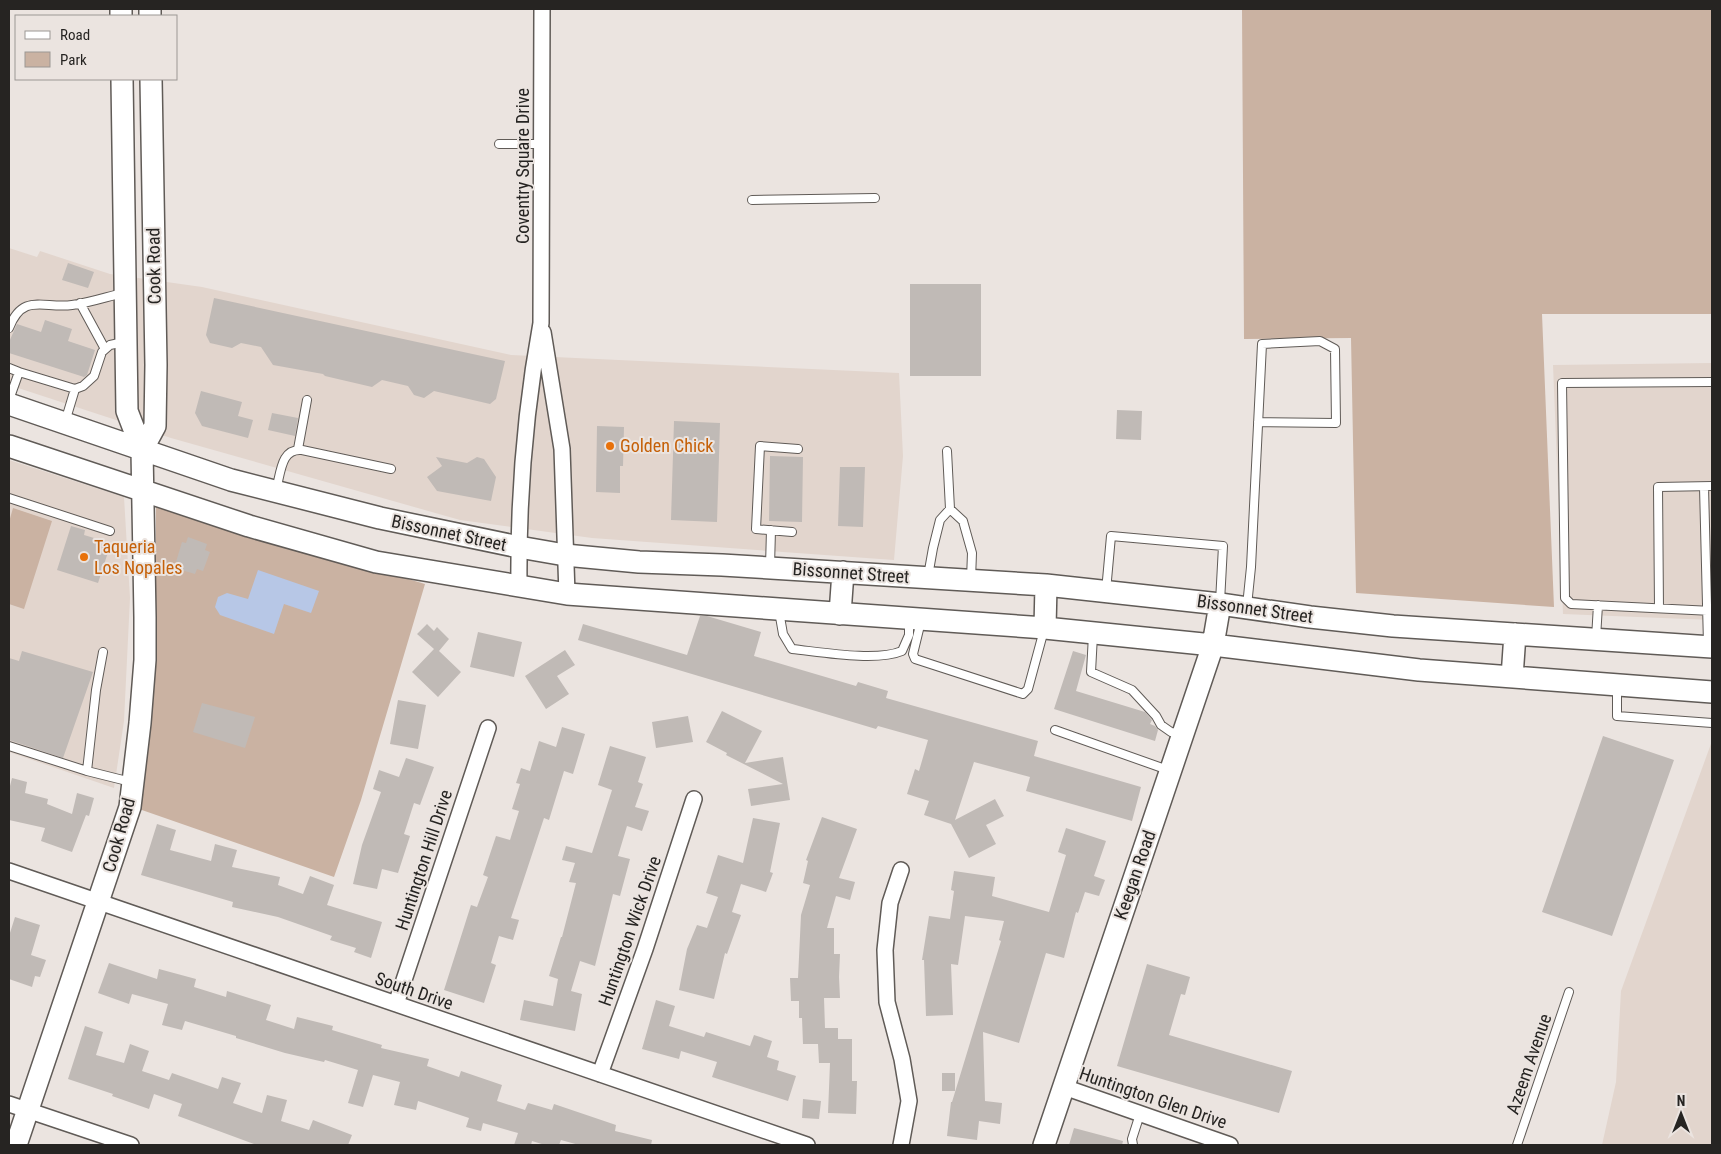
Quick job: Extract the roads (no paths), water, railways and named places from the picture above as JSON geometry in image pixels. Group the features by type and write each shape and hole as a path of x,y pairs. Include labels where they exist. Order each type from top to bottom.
{"main road":[{"name":"Cook Road","path":"16,1145 130,807 133,782 145,660 143,492 142,450 127,411 122,80"},
{"name":"Cook Road","path":"142,450 155,426 156,365 151,80"},
{"name":"Bissonnet Street","path":"9,402 142,450 232,480 275,492 380,518 564,555 639,562 1046,585 1220,604 1393,626 1710,647"},
{"path":"9,446 249,526 376,562 567,594 1045,628 1213,645 1419,670 1712,692"},
{"path":"840,614 842,572"},
{"path":"1045,628 1046,585"},
{"name":"Keegan Road","path":"1044,1145 1213,645 1220,604"},
{"path":"1512,677 1515,634"}],"street":[{"name":"Coventry Square Drive","path":"542,9 541,323 562,449 564,555 567,594"},
{"name":"Coventry Square Drive","path":"519,587 524,439 532,371 541,323"},
{"name":"Huntington Hill Drive","path":"396,1004 488,728"},
{"name":"Huntington Wick Drive","path":"600,1074 645,950 694,799"},
{"path":"901,870 890,903 885,950 887,1002 902,1059 909,1101 901,1145"},
{"name":"South Drive","path":"9,871 807,1145"},
{"name":"Huntington Glen Drive","path":"1064,1087 1230,1145"},
{"path":"9,1104 131,1145"}],"lane":[{"path":"499,144 542,144"},
{"path":"752,200 875,198"},
{"path":"9,328 14,315 20,309 41,304 71,305 125,293"},
{"path":"80,303 105,349"},
{"path":"9,368 75,389 83,386 94,376 102,352 105,349 110,345 126,341"},
{"path":"1247,608 1262,344 1320,341 1335,349 1336,423 1258,422"},
{"path":"9,402 19,372"},
{"path":"1710,611 1571,604 1565,598 1562,383 1712,382"},
{"path":"64,423 75,389"},
{"path":"298,450 307,400"},
{"path":"792,532 756,529 760,446 798,449"},
{"path":"275,492 286,455 293,450 391,468"},
{"path":"947,450 950,509 963,521 972,553 971,580"},
{"path":"1660,608 1658,487 1708,486 1710,647"},
{"path":"9,498 110,531"},
{"path":"927,578 940,520 950,509"},
{"path":"770,568 771,530"},
{"path":"1106,592 1111,536 1223,546 1220,604"},
{"path":"1596,640 1598,606"},
{"path":"778,609 783,634 792,649 865,655 893,655 902,651 915,619"},
{"path":"915,619 913,654 915,659 1023,694 1028,689 1045,628"},
{"path":"1094,633 1090,672 1132,690 1156,716 1161,725 1171,732 1183,734"},
{"path":"87,771 96,690 103,652"},
{"path":"1617,685 1617,716 1712,723"},
{"path":"1055,730 1170,771"},
{"path":"9,746 60,764 133,782"},
{"name":"Azeem Avenue","path":"1517,1145 1569,992"},
{"path":"1125,1145 1132,1142 1140,1114"}],"water":[{"path":"258,570 319,591 311,613 284,604 274,634 220,615 215,607 218,597 227,593 248,599"}],"place":[{"name":"Golden Chick","path":"610,446"},
{"name":"Taqueria Los Nopales","path":"84,557"}]}
